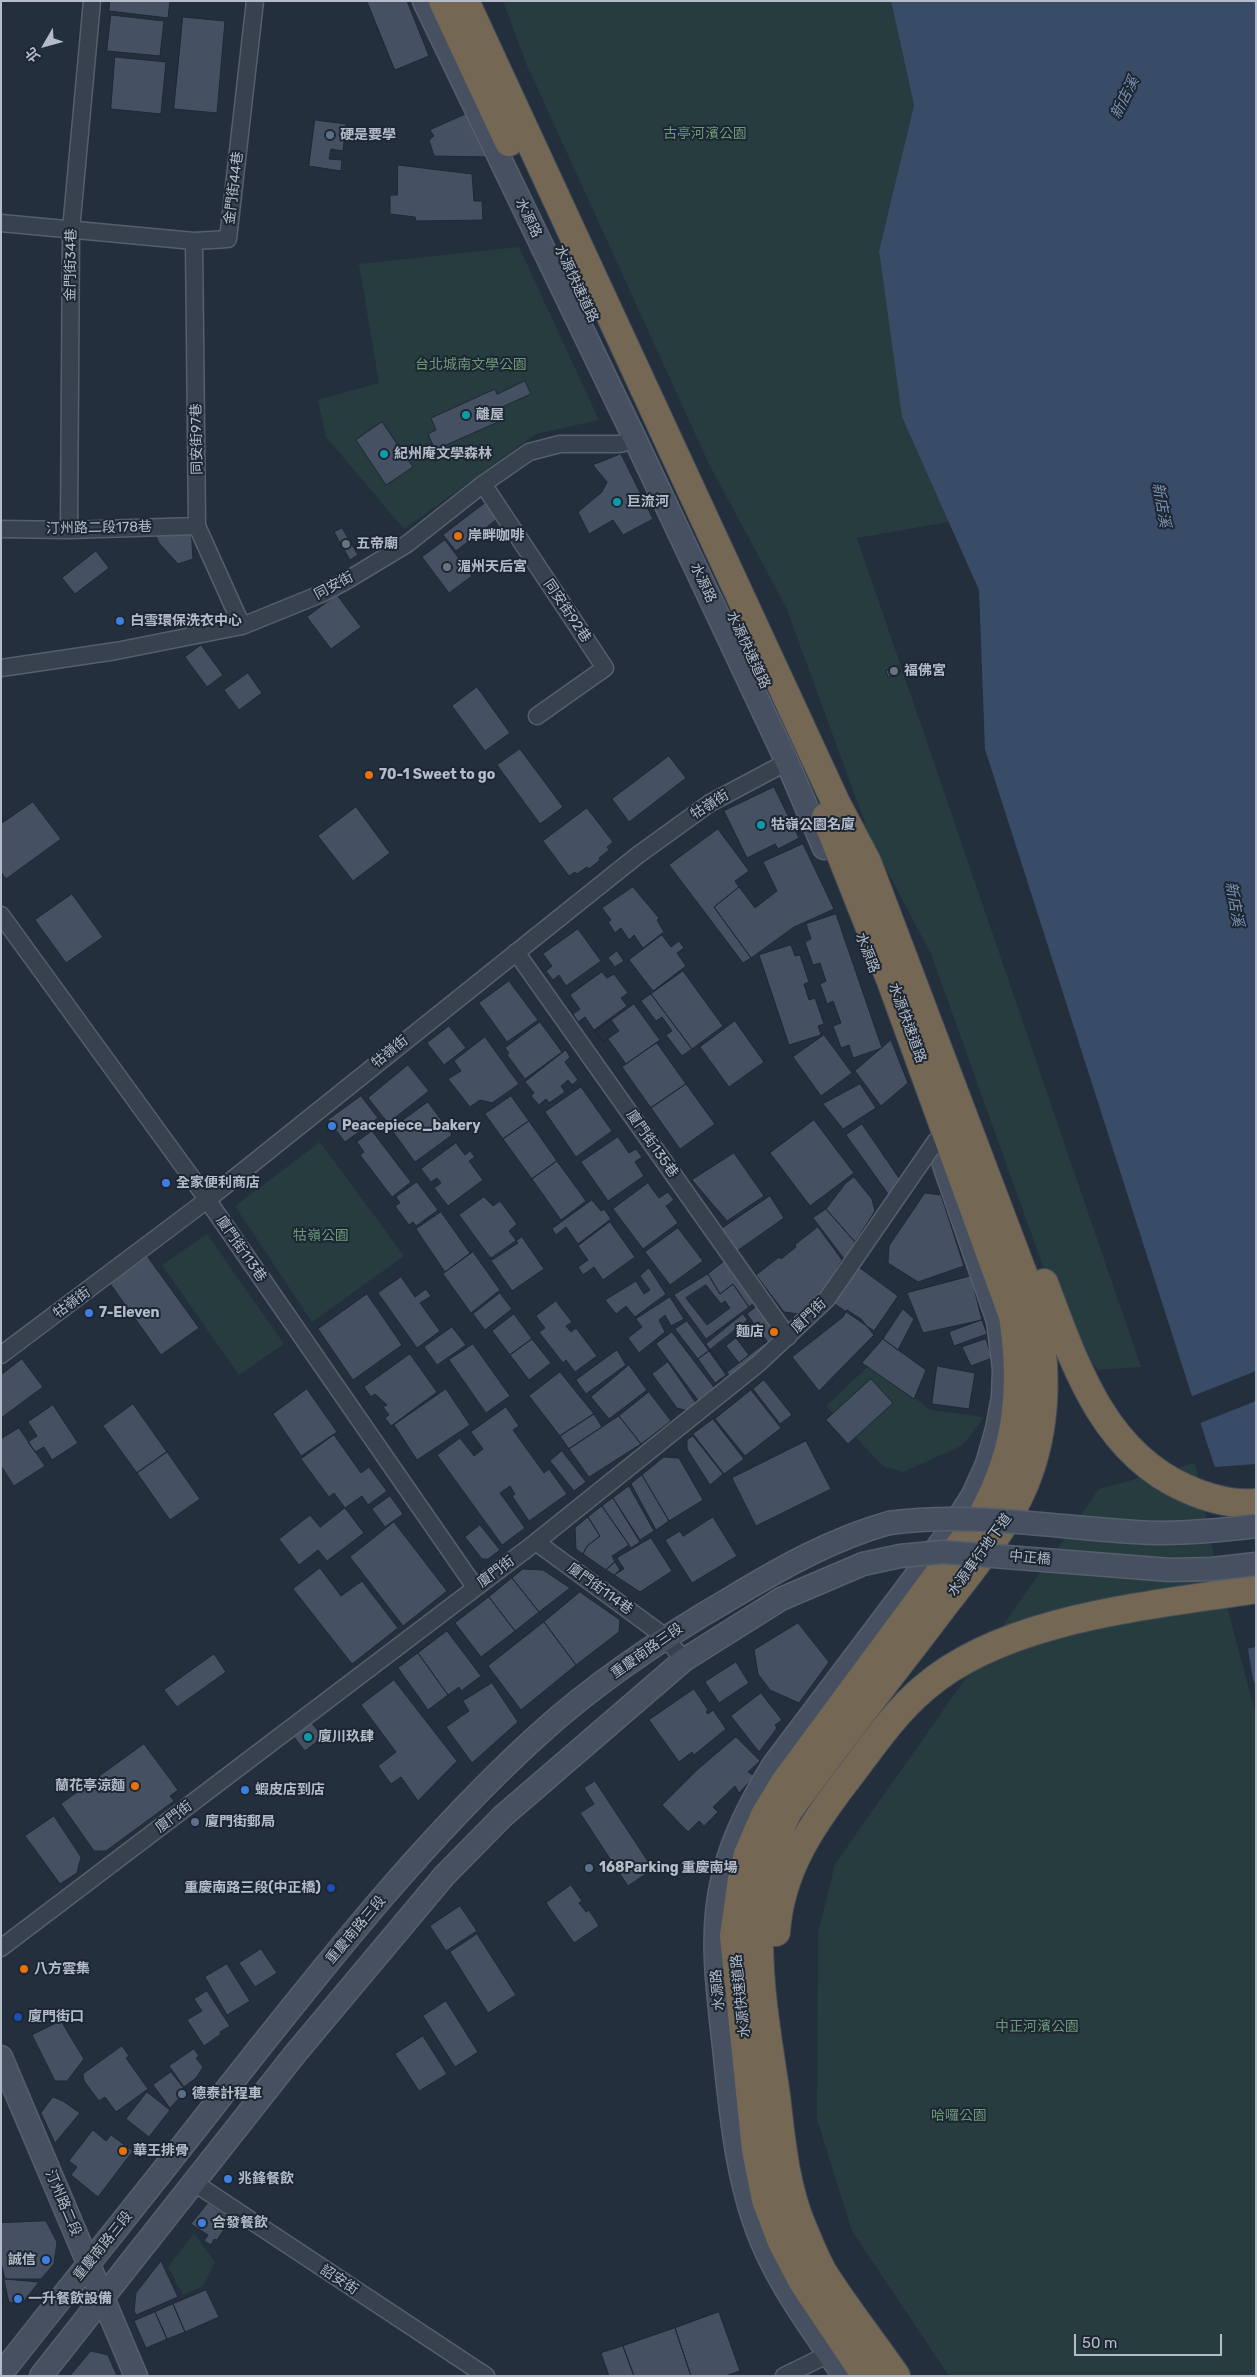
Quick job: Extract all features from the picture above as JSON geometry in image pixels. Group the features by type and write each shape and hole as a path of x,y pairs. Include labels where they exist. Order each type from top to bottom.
{"highway":[{"name":"水源快速道路","path":"443,1 822,808 891,981 1016,1315"},
{"name":"水源快速道路","path":"465,1 836,802 867,862 1016,1315"},
{"path":"867,862 901,912 926,968 1069,1349 1096,1406 1110,1427 1132,1451 1153,1470 1175,1484 1198,1494 1226,1502 1256,1503"},
{"name":"水源車行地下道","path":"896,1636 983,1514 998,1487 1011,1444 1020,1383 1016,1315"},
{"path":"779,2118 775,1954 778,1910 787,1875 804,1840 825,1808 890,1722 924,1688 971,1655 1031,1631 1096,1616 1256,1589"},
{"name":"水源快速道路","path":"896,1636 775,1835 765,1869 759,1924 758,1972 786,2167 801,2224 825,2276 896,2376"},
{"name":"水源快速道路","path":"866,2376 803,2282 782,2242 766,2200 756,2150 734,1936 742,1879 748,1854 765,1815 785,1782 896,1636"}],"main road":[{"name":"水源路","path":"424,1 635,438 787,762 880,986 936,1141 1016,1315"},
{"name":"重慶南路三段","path":"1,2374 305,1991 418,1856 482,1788 539,1734 664,1636 786,1565 860,1531 889,1523 925,1518 964,1518 1164,1533 1212,1531 1256,1526"},
{"name":"中正橋","path":"782,1599 863,1564 900,1556 942,1552 1170,1570 1212,1569 1256,1564"},
{"name":"重慶南路三段","path":"41,2376 295,2054 444,1876 522,1799 684,1660 782,1599"},
{"name":"水源路","path":"844,2376 781,2282 751,2208 742,2174 730,2101 716,1974 717,1912 724,1871 750,1804 774,1764 896,1636"},
{"name":"汀州路二段","path":"1,2057 136,2376"}],"street":[{"name":"金門街34巷","path":"69,530 71,230 92,1"},
{"name":"金門街44巷","path":"1,223 194,241 228,239 254,1"},
{"name":"同安街97巷","path":"194,241 197,526 242,626"},
{"name":"同安街","path":"1,668 116,651 242,626 321,594 407,544 483,484 529,452 560,444 620,444 635,438"},
{"name":"同安街92巷","path":"483,484 605,668 537,716"},
{"name":"汀州路二段178巷","path":"1,529 69,530 197,526"},
{"name":"牯嶺街","path":"1,1355 206,1200 638,855 710,803 787,762"},
{"name":"廈門街113巷","path":"1,915 206,1200 475,1587"},
{"name":"廈門街135巷","path":"516,952 788,1337"},
{"name":"廈門街","path":"1,1948 536,1542 788,1337 827,1299 936,1141"},
{"name":"廈門街114巷","path":"536,1542 664,1636 684,1660"},
{"name":"詔安街","path":"193,2182 486,2376"},
{"path":"784,2376 829,2354"}],"green space":[{"name":"古亭河濱公園","path":"503,1 891,1 914,105 879,251 902,417 949,522 857,538 1141,1367 1098,1370 1068,1336 931,954 872,842 786,607 709,464 526,63"},
{"name":"台北城南文學公園","path":"519,247 599,420 536,434 404,529 326,437 318,400 379,383 359,264"},
{"name":"牯嶺公園","path":"320,1142 404,1256 312,1322 235,1206"},
{"path":"207,1234 284,1344 239,1375 162,1265"},
{"path":"872,1363 930,1410 984,1417 963,1445 903,1472 883,1466 826,1406"},
{"name":"中正河濱公園","path":"1195,1463 1215,1561 1256,1716 1256,2376 949,2376 852,2231 817,2119 818,1933 835,1864 1099,1489"},
{"path":"194,2233 215,2262 203,2286 183,2295 168,2267"}],"water":[{"name":"新店溪","path":"891,1 1256,1 1256,1686 1253,1679 1221,1487 985,749 979,590 902,417 879,251 914,105"}],"pier":[{"path":"1256,1371 1256,1401 1198,1424 1190,1397"},
{"path":"1199,1427 1215,1467 1256,1464 1256,1647 1246,1649 1219,1487"}],"building":[{"path":"110,1 170,1 168,18 109,11"},
{"path":"367,1 407,1 429,56 395,70"},
{"path":"111,15 164,21 160,56 107,51"},
{"path":"183,17 225,21 217,113 174,109"},
{"path":"115,57 166,62 161,114 111,109"},
{"path":"466,114 489,157 434,156 429,140 434,136 430,130"},
{"path":"315,120 346,124 343,151 331,149 329,159 342,160 341,171 309,166"},
{"path":"398,165 472,174 474,201 482,201 483,220 416,221 415,217 390,214 390,195 397,195"},
{"name":"離屋","path":"525,381 531,394 493,411 498,422 435,450 428,434 436,430 431,418 495,389 497,394"},
{"name":"紀州庵文學森林","path":"382,422 413,467 386,485 356,440"},
{"name":"巨流河","path":"621,454 653,519 623,535 613,520 589,534 578,512 602,492 607,482 593,465"},
{"path":"489,500 501,516 456,551 443,535"},
{"path":"191,527 193,559 178,564 159,543 155,534"},
{"name":"五帝廟","path":"342,528 358,555 350,560 334,532"},
{"name":"湄州天后宮","path":"445,540 472,576 449,593 422,557"},
{"path":"96,551 109,568 75,594 62,578"},
{"path":"337,595 361,627 331,649 307,617"},
{"path":"201,645 223,675 207,687 185,657"},
{"name":"福佛宮","path":"899,666 901,671 888,677 886,671"},
{"path":"248,673 262,693 239,710 224,690"},
{"path":"477,687 510,733 485,751 452,706"},
{"path":"520,749 563,807 540,824 497,765"},
{"path":"669,756 686,778 629,822 612,799"},
{"name":"牯嶺公園名廈","path":"774,787 799,838 778,849 775,844 747,858 724,811"},
{"path":"33,802 61,839 6,879 1,872 1,824"},
{"path":"356,807 390,853 353,881 318,836"},
{"path":"587,808 613,842 607,847 609,850 589,869 587,867 577,874 575,872 569,876 543,841"},
{"path":"718,829 749,871 735,881 739,887 714,907 751,958 743,963 669,865"},
{"path":"803,844 834,909 794,927 751,958 714,907 739,887 755,908 777,891 763,862"},
{"path":"633,887 659,918 657,920 664,932 643,948 634,935 629,940 621,928 615,933 608,922 611,920 602,908"},
{"path":"72,894 103,937 66,963 35,920"},
{"path":"836,914 882,1048 853,1058 849,1045 841,1048 833,1026 841,1023 833,1001 827,1004 820,984 826,981 820,963 813,965 805,942 811,939 806,924"},
{"path":"578,929 601,961 566,986 559,975 553,980 546,971 552,966 543,954"},
{"path":"662,935 671,947 679,941 684,948 677,953 686,966 653,991 629,960"},
{"path":"791,945 795,956 800,955 809,982 804,984 809,1000 815,998 824,1024 818,1026 821,1035 789,1045 759,955"},
{"path":"617,951 624,961 615,967 608,958"},
{"path":"683,971 723,1026 692,1049 651,994"},
{"path":"602,972 607,978 614,974 628,993 621,998 627,1006 594,1030 585,1017 578,1022 573,1014 580,1009 570,995"},
{"path":"509,981 538,1020 507,1042 479,1003"},
{"path":"651,994 692,1049 682,1056 666,1035 672,1031 662,1017 656,1021 641,1001"},
{"path":"634,1004 660,1040 626,1064 608,1039 603,1042 595,1032"},
{"path":"611,1020 619,1031 603,1042 595,1032"},
{"path":"735,1021 764,1062 729,1087 700,1047"},
{"path":"540,1022 562,1052 525,1079 507,1055 509,1053 505,1048"},
{"path":"449,1026 466,1048 444,1065 427,1043"},
{"path":"824,1035 852,1073 821,1096 793,1057"},
{"path":"485,1037 519,1084 492,1103 480,1100 470,1107 448,1079 461,1071 454,1061"},
{"path":"891,1040 908,1083 881,1106 855,1071"},
{"path":"657,1043 686,1084 651,1108 622,1067"},
{"path":"566,1050 570,1057 565,1062 578,1080 572,1085 568,1080 561,1086 565,1092 549,1103 546,1099 539,1105 531,1096 534,1093 525,1082"},
{"path":"408,1065 429,1091 388,1123 368,1098"},
{"path":"686,1084 715,1124 680,1149 651,1108"},
{"path":"860,1084 876,1108 843,1129 823,1104"},
{"path":"581,1087 612,1131 576,1157 545,1112"},
{"path":"361,1096 378,1118 345,1142 328,1120"},
{"path":"511,1096 529,1121 503,1139 485,1114"},
{"path":"428,1102 452,1135 415,1162 391,1129"},
{"path":"814,1120 854,1173 810,1206 770,1153"},
{"path":"529,1121 557,1161 532,1179 503,1139"},
{"path":"862,1124 901,1181 891,1198 846,1135"},
{"path":"372,1131 411,1182 392,1197 360,1155 364,1152 357,1142"},
{"path":"618,1137 629,1153 636,1149 642,1157 635,1162 644,1176 608,1201 581,1162"},
{"path":"456,1143 465,1155 470,1151 475,1157 469,1161 483,1180 448,1206 434,1188 441,1183 437,1178 431,1182 421,1169"},
{"path":"734,1153 764,1196 727,1221 692,1180"},
{"path":"557,1161 586,1201 561,1220 532,1179"},
{"path":"854,1177 872,1199 875,1211 855,1242 826,1209 845,1184"},
{"path":"417,1182 438,1210 416,1226 413,1222 409,1225 395,1206 400,1203 396,1197"},
{"path":"648,1183 659,1198 668,1192 674,1200 666,1206 678,1223 643,1249 613,1209"},
{"path":"925,1193 941,1195 964,1266 918,1282 888,1263 889,1246"},
{"path":"770,1196 784,1218 737,1251 721,1229"},
{"path":"484,1197 493,1206 500,1201 517,1224 509,1231 518,1243 492,1260 459,1215"},
{"path":"592,1200 601,1211 604,1209 611,1219 578,1244 566,1227 556,1235 552,1229"},
{"path":"826,1209 855,1242 845,1260 813,1218"},
{"path":"441,1212 470,1253 445,1272 416,1229"},
{"path":"610,1222 635,1257 603,1280 594,1267 583,1275 578,1267 588,1260 578,1246"},
{"path":"818,1227 842,1260 820,1297 799,1314 784,1312 756,1275 779,1257 781,1259"},
{"path":"678,1228 703,1261 670,1285 645,1252"},
{"path":"522,1237 544,1269 512,1291 490,1259"},
{"path":"142,1249 199,1328 161,1355 104,1275"},
{"path":"473,1252 500,1290 471,1313 443,1274"},
{"path":"727,1259 756,1301 749,1307 733,1284 720,1294 708,1274"},
{"path":"856,1265 898,1296 874,1331 832,1302"},
{"path":"649,1268 666,1294 635,1317 626,1306 616,1314 605,1300 636,1281 644,1294 650,1290 640,1276"},
{"path":"708,1274 720,1294 733,1284 749,1307 706,1339 674,1295"},
{"path":"971,1276 982,1320 923,1333 907,1293"},
{"path":"401,1277 415,1297 426,1289 431,1296 420,1303 440,1331 417,1348 378,1293"},
{"path":"706,1285 721,1304 725,1301 730,1308 707,1325 686,1298"},
{"path":"500,1293 512,1309 485,1330 473,1314"},
{"path":"367,1294 402,1345 353,1380 318,1329"},
{"path":"670,1297 684,1319 671,1326 665,1315 659,1320 665,1332 639,1353 628,1338 642,1327 636,1319"},
{"path":"556,1301 572,1322 566,1326 571,1332 576,1328 597,1356 575,1372 566,1360 563,1363 539,1332 545,1328 536,1316"},
{"path":"760,1304 782,1336 769,1344 747,1314"},
{"path":"903,1309 914,1319 898,1350 883,1339"},
{"path":"847,1310 861,1319 874,1335 819,1391 792,1357 843,1317"},
{"path":"514,1314 532,1339 510,1355 492,1331"},
{"path":"743,1314 770,1349 732,1379 706,1344"},
{"path":"748,1320 765,1343 727,1372 710,1350"},
{"path":"982,1320 987,1334 954,1346 949,1332"},
{"path":"687,1321 709,1351 698,1359 675,1329"},
{"path":"452,1327 466,1345 437,1365 424,1347"},
{"path":"672,1332 716,1390 700,1403 656,1344"},
{"path":"736,1338 749,1355 739,1363 726,1346"},
{"path":"532,1339 551,1363 529,1380 510,1355"},
{"path":"883,1339 926,1370 914,1399 862,1363"},
{"path":"986,1339 992,1358 971,1366 962,1347"},
{"path":"473,1344 510,1396 486,1413 449,1360"},
{"path":"617,1350 626,1365 586,1394 576,1380"},
{"path":"709,1351 726,1375 715,1383 698,1359"},
{"path":"410,1354 437,1392 391,1426 385,1418 389,1415 383,1407 387,1405 375,1394 371,1397 364,1387"},
{"path":"22,1359 43,1387 1,1418 1,1375"},
{"path":"668,1362 696,1403 688,1411 677,1408 652,1374"},
{"path":"629,1365 647,1390 609,1419 591,1397"},
{"path":"937,1366 975,1373 969,1409 932,1404"},
{"path":"560,1372 594,1414 560,1436 529,1396"},
{"path":"871,1379 893,1403 848,1444 826,1420"},
{"path":"764,1380 792,1415 780,1424 753,1389"},
{"path":"307,1389 337,1432 301,1456 273,1414"},
{"path":"446,1389 470,1425 417,1460 394,1425"},
{"path":"751,1390 781,1428 745,1456 715,1419"},
{"path":"649,1392 671,1421 641,1444 619,1416"},
{"path":"133,1404 167,1452 137,1473 103,1426"},
{"path":"53,1405 78,1443 52,1460 44,1447 35,1452 28,1442 37,1436 28,1422"},
{"path":"506,1407 519,1426 513,1430 544,1473 549,1469 567,1494 529,1521 512,1496 515,1494 510,1486 500,1493 525,1528 502,1545 437,1455 460,1438 474,1456 483,1449 471,1432"},
{"path":"594,1414 602,1427 569,1449 560,1436"},
{"path":"619,1416 641,1444 589,1477 569,1449"},
{"path":"713,1419 744,1459 724,1474 693,1434"},
{"path":"19,1428 45,1466 14,1486 1,1466 1,1439"},
{"path":"334,1435 361,1473 369,1467 387,1491 368,1505 362,1496 345,1508 334,1493 329,1497 301,1459"},
{"path":"693,1436 723,1474 710,1485 687,1449 687,1440"},
{"path":"806,1441 831,1489 756,1526 732,1478"},
{"path":"562,1451 586,1482 574,1491 550,1461"},
{"path":"167,1452 200,1499 170,1520 137,1473"},
{"path":"664,1457 679,1458 703,1500 669,1521 642,1475"},
{"path":"642,1475 669,1521 656,1530 631,1484"},
{"path":"629,1486 654,1531 640,1540 613,1498"},
{"path":"390,1496 403,1514 385,1527 372,1509"},
{"path":"613,1498 640,1542 631,1548 602,1506"},
{"path":"602,1506 629,1545 612,1556 615,1562 606,1570 583,1554 587,1546 600,1536 588,1517"},
{"path":"345,1508 364,1533 327,1561 318,1550 299,1565 279,1539 310,1515 320,1527"},
{"path":"588,1517 600,1536 587,1546 583,1554 576,1549 575,1528"},
{"path":"713,1517 737,1556 692,1583 665,1540 680,1531 683,1536"},
{"path":"394,1522 447,1591 403,1626 350,1557"},
{"path":"480,1525 500,1550 488,1559 482,1559 465,1537"},
{"path":"651,1538 672,1571 640,1592 614,1575 624,1569 617,1558"},
{"path":"615,1562 620,1570 614,1575 606,1570"},
{"path":"320,1568 341,1596 362,1581 398,1628 352,1664 293,1589"},
{"path":"523,1569 543,1570 570,1588 539,1612 512,1578"},
{"path":"512,1578 539,1612 515,1631 489,1597"},
{"path":"580,1592 620,1620 619,1632 576,1665 544,1622"},
{"path":"489,1597 515,1631 481,1657 455,1623"},
{"path":"544,1622 576,1665 521,1710 488,1666"},
{"path":"798,1623 829,1662 799,1703 770,1690 758,1674 754,1650"},
{"path":"447,1631 481,1676 461,1691 459,1687 448,1695 418,1653"},
{"path":"418,1653 448,1695 428,1710 398,1668"},
{"path":"214,1654 226,1672 177,1707 164,1690"},
{"path":"736,1662 749,1683 719,1703 705,1682"},
{"path":"394,1680 457,1761 418,1801 401,1777 391,1784 378,1766 396,1752 361,1705"},
{"path":"492,1683 518,1722 472,1763 446,1727 469,1711 463,1701"},
{"path":"694,1689 708,1710 706,1712 708,1714 713,1710 726,1729 694,1755 692,1752 679,1762 649,1720"},
{"path":"761,1693 782,1720 775,1725 777,1728 759,1752 731,1716"},
{"name":"廈川玖肆","path":"311,1722 323,1737 305,1751 293,1736"},
{"path":"736,1737 760,1761 748,1772 755,1776 739,1793 735,1786 713,1807 718,1812 704,1826 699,1821 688,1832 662,1805 697,1770"},
{"path":"144,1744 178,1790 170,1796 174,1801 106,1851 94,1851 61,1804"},
{"path":"595,1781 653,1869 628,1886 580,1813 594,1804 584,1788"},
{"path":"54,1816 81,1857 77,1873 60,1884 25,1836"},
{"path":"571,1885 582,1901 579,1903 586,1912 589,1910 599,1926 574,1943 546,1903"},
{"path":"460,1906 477,1931 446,1951 430,1926"},
{"path":"477,1934 516,1995 488,2013 450,1952"},
{"path":"261,1949 277,1973 255,1987 239,1963"},
{"path":"227,1964 250,2001 227,2015 205,1977"},
{"path":"207,1991 230,2026 204,2046 187,2020 202,2011 194,1999"},
{"path":"446,2001 478,2052 455,2067 423,2016"},
{"path":"61,2021 84,2059 67,2081 55,2081 32,2035"},
{"path":"423,2036 447,2074 419,2091 395,2054"},
{"path":"122,2046 129,2056 126,2058 148,2089 116,2112 105,2097 99,2101 84,2081 83,2074"},
{"path":"194,2049 199,2056 196,2058 203,2067 196,2078 184,2087 169,2066"},
{"path":"171,2072 186,2091 170,2108 153,2085"},
{"path":"147,2092 170,2110 149,2137 126,2119"},
{"path":"53,2097 63,2101 80,2113 55,2143 41,2113"},
{"path":"93,2130 106,2141 111,2135 133,2151 98,2197 71,2175 77,2167 69,2161"},
{"path":"208,2203 231,2219 217,2240 214,2239 211,2245 204,2241 208,2235 191,2224"},
{"path":"46,2221 57,2242 54,2264 41,2279 5,2279 1,2263 1,2223"},
{"path":"161,2261 178,2297 136,2315 134,2311 136,2293"},
{"path":"4,2279 39,2282 21,2305 9,2302"},
{"path":"206,2290 219,2317 185,2332 173,2304"},
{"path":"173,2304 185,2332 167,2339 155,2312"},
{"path":"155,2312 167,2339 146,2348 134,2321"},
{"path":"719,2312 740,2371 725,2376 691,2376 675,2328"},
{"path":"675,2328 691,2376 634,2376 623,2346"},
{"path":"623,2346 634,2376 609,2376 601,2353"},
{"path":"91,2351 108,2355 117,2376 70,2376"}],"place":[{"name":"硬是要學","path":"330,135"},
{"name":"離屋","path":"466,415"},
{"name":"紀州庵文學森林","path":"384,454"},
{"name":"巨流河","path":"617,502"},
{"name":"岸畔咖啡","path":"458,536"},
{"name":"五帝廟","path":"346,544"},
{"name":"湄州天后宮","path":"447,567"},
{"name":"白雪環保洗衣中心","path":"120,621"},
{"name":"福佛宮","path":"894,671"},
{"name":"70-1 Sweet to go","path":"369,775"},
{"name":"牯嶺公園名廈","path":"761,825"},
{"name":"Peacepiece_bakery","path":"332,1126"},
{"name":"全家便利商店","path":"166,1183"},
{"name":"7-Eleven","path":"89,1313"},
{"name":"麵店","path":"774,1332"},
{"name":"廈川玖肆","path":"308,1737"},
{"name":"蘭花亭涼麵","path":"135,1786"},
{"name":"蝦皮店到店","path":"245,1790"},
{"name":"廈門街郵局","path":"195,1822"},
{"name":"168Parking 重慶南場","path":"589,1868"},
{"name":"重慶南路三段(中正橋)","path":"331,1888"},
{"name":"八方雲集","path":"24,1969"},
{"name":"廈門街口","path":"18,2017"},
{"name":"德泰計程車","path":"182,2094"},
{"name":"華王排骨","path":"123,2151"},
{"name":"兆鋒餐飲","path":"228,2179"},
{"name":"合發餐飲","path":"202,2223"},
{"name":"誠信","path":"46,2260"},
{"name":"一升餐飲設備","path":"18,2299"}],"park label":[{"name":"哈囉公園","path":"959,2116"}]}
